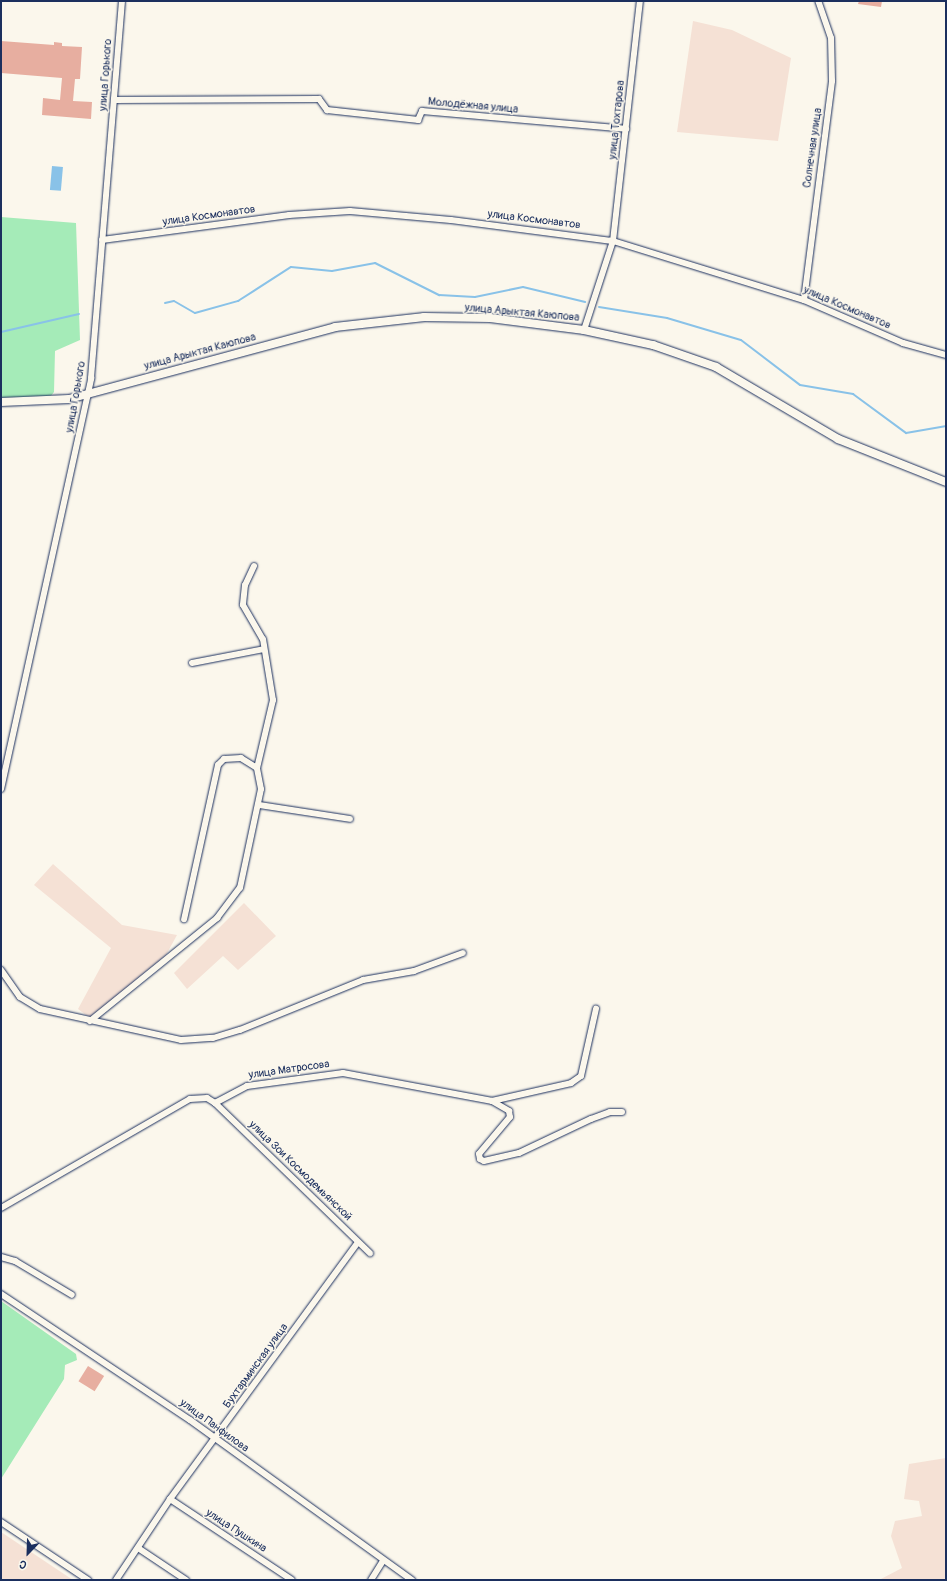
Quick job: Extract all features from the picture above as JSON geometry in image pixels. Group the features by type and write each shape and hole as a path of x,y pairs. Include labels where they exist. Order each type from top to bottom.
{"street":[{"name":"улица Горького","path":"1,789 88,394 122,1"},
{"name":"улица Тохтарова","path":"584,330 614,241 640,1"},
{"name":"Солнечная улица","path":"804,300 832,81 831,38 818,1"},
{"name":"Молодёжная улица","path":"114,100 319,99 327,110 418,120 422,111 626,129"},
{"name":"улица Космонавтов","path":"102,240 289,215 350,211 451,220 614,241 804,300 903,343 946,355"},
{"name":"улица Арыктая Каюпова","path":"1,402 49,402 88,394 336,327 424,316 490,318 584,330 653,345 716,367 838,439 946,482"},
{"path":"90,1021 217,918 232,901 245,873 261,789 257,768 273,700 264,649 257,627 243,605 246,585 254,566"},
{"path":"192,663 264,649"},
{"path":"184,919 218,765 230,757 241,758 257,768"},
{"path":"259,804 350,819"},
{"path":"1,970 28,1002 58,1015 181,1040 213,1038 240,1030 363,980 414,971 463,953"},
{"path":"492,1101 571,1083 581,1076 596,1009"},
{"name":"улица Матросова","path":"215,1103 247,1086 343,1073 492,1101"},
{"path":"1,1208 190,1100 207,1098 215,1103"},
{"path":"492,1101 509,1110 510,1117 479,1154 480,1159 484,1161 519,1153 591,1119 610,1112 622,1112"},
{"name":"улица Зои Космодемьянской","path":"215,1103 370,1253"},
{"name":"Бухтарминская улица","path":"116,1580 170,1499 358,1242"},
{"path":"1,1257 15,1261 72,1295"},
{"name":"улица Панфилова","path":"1,1294 215,1439 383,1561 412,1580"},
{"name":"улица Пушкина","path":"170,1499 292,1580"},
{"path":"1,1522 88,1580"},
{"path":"138,1548 186,1580"},
{"path":"371,1580 383,1561"}],"shaded area":[{"path":"693,21 732,30 791,58 778,141 677,132"},
{"path":"53,864 122,925 177,935 166,955 90,1018 78,1009 111,948 34,885"},
{"path":"244,903 276,936 238,970 223,956 187,989 174,973"},
{"path":"946,1458 946,1580 879,1580 902,1568 891,1536 895,1521 922,1516 919,1501 904,1499 909,1464"},
{"path":"1,1532 73,1580 1,1580"}],"green space":[{"path":"1,217 76,223 80,340 55,351 54,392 50,397 17,400 1,398"},
{"path":"1,1301 76,1354 77,1360 65,1365 64,1379 1,1479"}],"water":[{"path":"52,166 63,167 61,191 50,190"}],"building":[{"path":"859,1 882,1 881,7 858,4"},
{"path":"1,41 54,45 54,42 62,43 62,46 82,47 80,79 75,79 73,101 92,102 91,119 42,115 43,98 60,100 62,78 1,73"},
{"path":"88,1366 104,1376 95,1391 78,1381"}],"waterway":[{"path":"165,303 174,301 195,313 238,301 291,267 332,271 375,263 439,295 475,297 523,287 585,302"},
{"path":"599,307 667,318 741,340 800,385 853,394 906,433 946,426"},
{"path":"1,332 79,314"}]}
